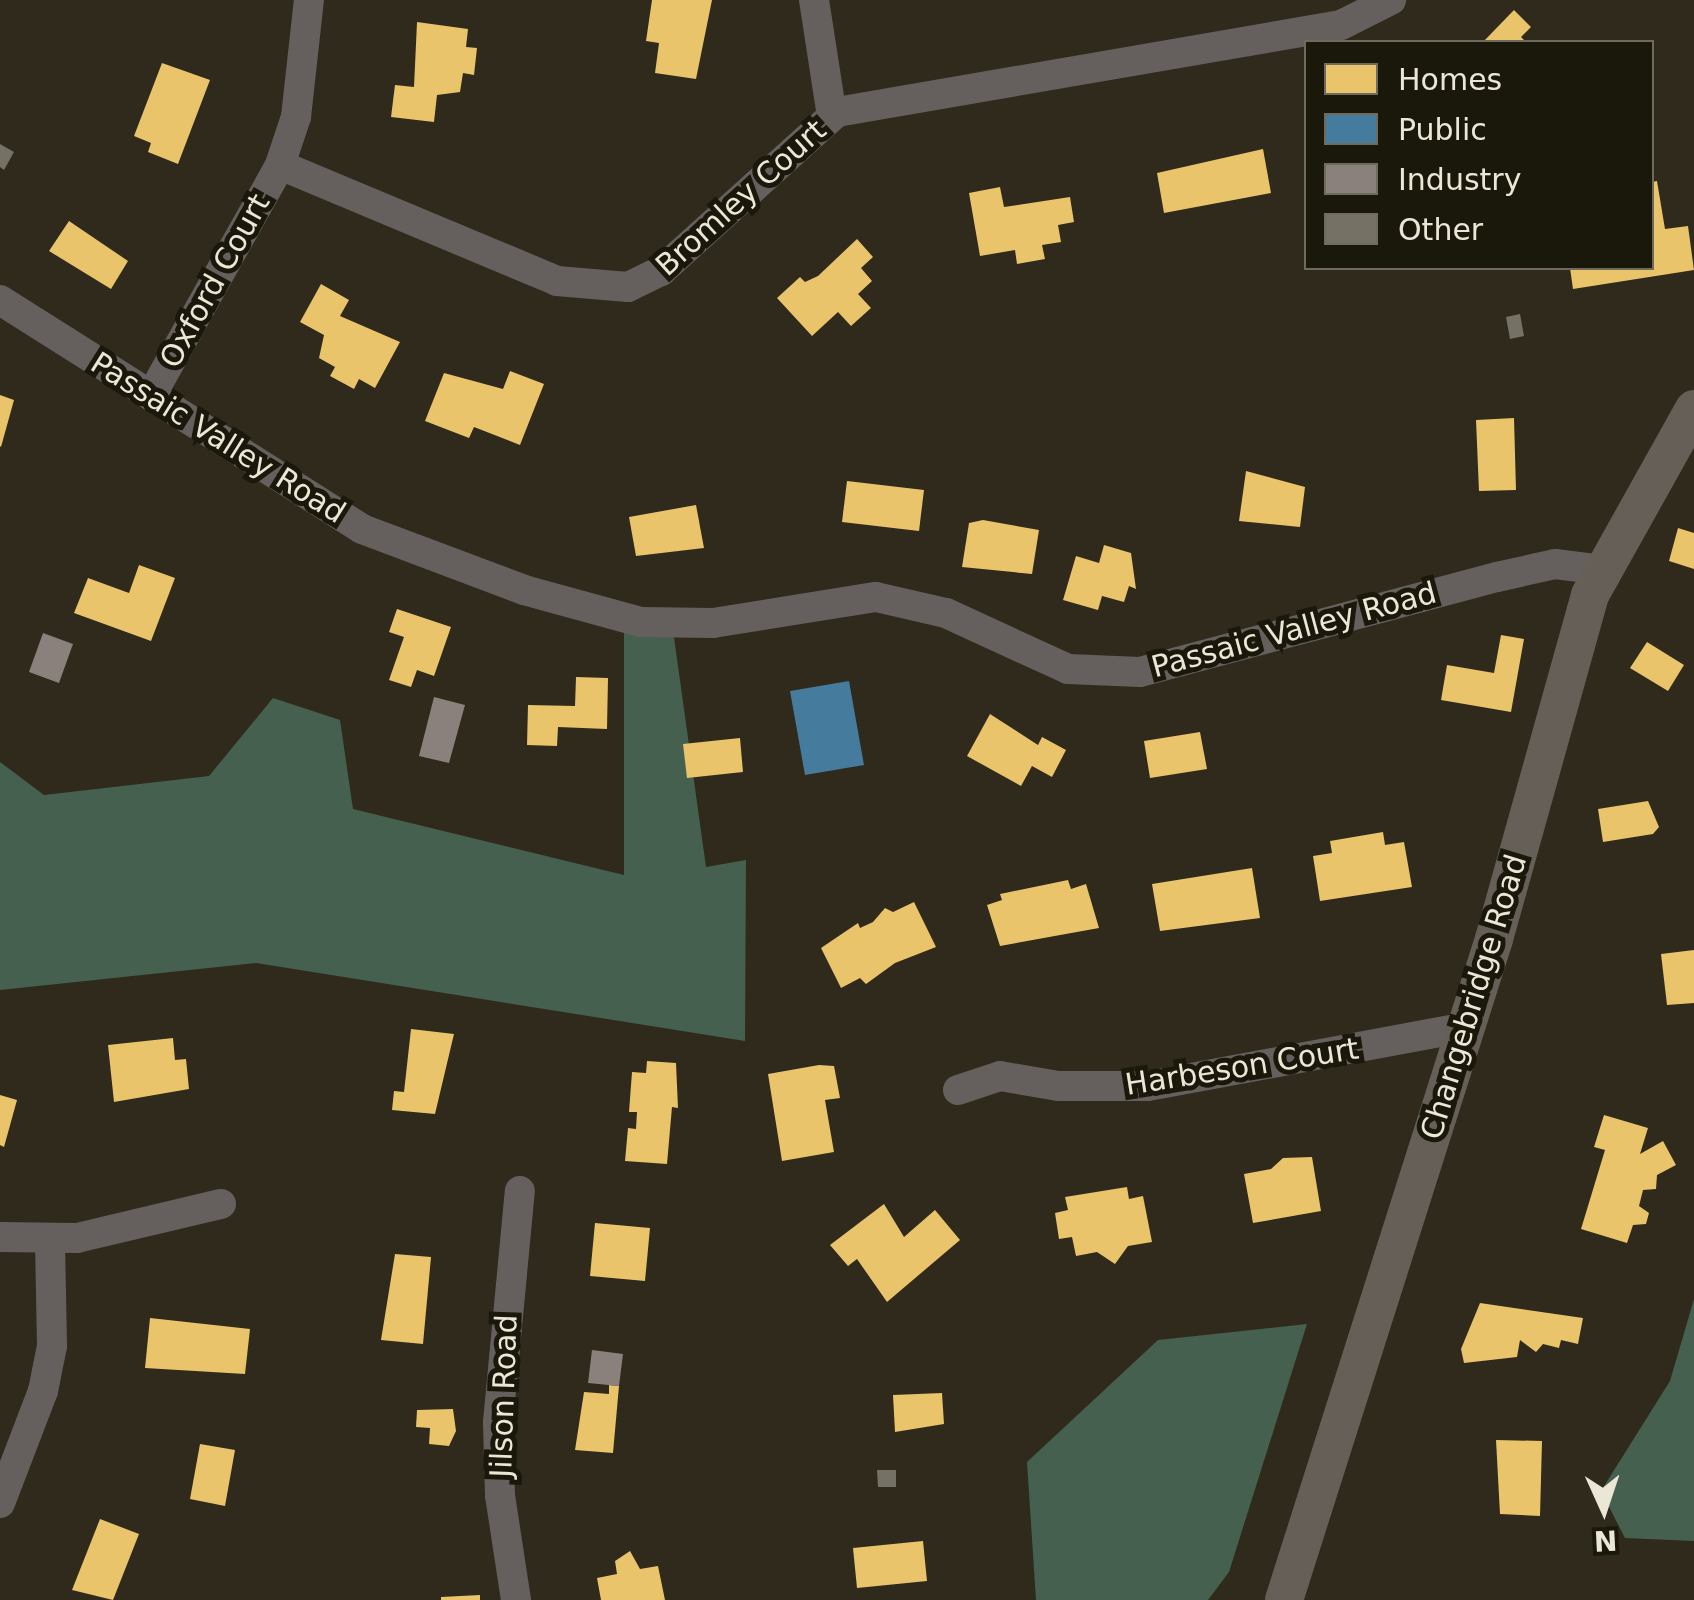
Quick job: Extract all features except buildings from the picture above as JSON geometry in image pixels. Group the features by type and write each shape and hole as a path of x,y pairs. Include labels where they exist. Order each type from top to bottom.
{"main road":[{"name":"Changebridge Road","path":"1284,1600 1466,1027 1590,595 1694,408"}],"street":[{"name":"Oxford Court","path":"151,396 280,166 296,117 309,0"},
{"path":"814,0 832,116"},
{"name":"Bromley Court","path":"280,166 556,281 610,289 661,272 832,116 895,99 1341,25 1392,0"},
{"name":"Passaic Valley Road","path":"0,300 362,528 524,590 641,622 712,623 876,597 946,614 1068,669 1140,672 1556,564 1603,570"},
{"name":"Harbeson Court","path":"958,1090 1000,1076 1058,1086 1148,1086 1466,1027"},
{"name":"Jilson Road","path":"516,1600 500,1495 498,1422 520,1191"},
{"path":"0,1238 50,1242 221,1204"},
{"path":"0,1503 46,1376 55,1294 50,1242"}],"green space":[{"path":"624,620 672,623 706,867 746,860 745,1041 256,963 0,990 0,762 44,795 209,776 273,698 340,720 353,809 624,875"},
{"path":"1694,1299 1694,1541 1625,1538 1601,1491 1670,1381"},
{"path":"1307,1324 1229,1572 1208,1600 1036,1600 1027,1462 1158,1340"}]}
